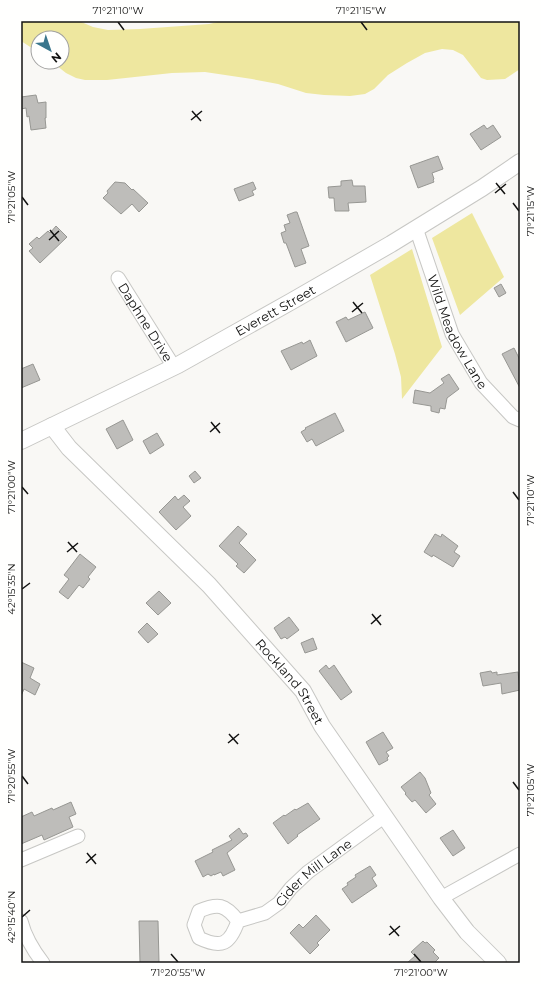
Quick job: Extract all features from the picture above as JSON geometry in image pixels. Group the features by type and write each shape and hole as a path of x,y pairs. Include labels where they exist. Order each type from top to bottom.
{"street":[{"name":"Everett Street","path":"21,441 174,367 333,278 482,188 520,162"},
{"name":"Wild Meadow Lane","path":"416,228 452,334 481,383 513,417 520,420"},
{"name":"Daphne Drive","path":"118,278 174,367"},
{"name":"Rockland Street","path":"52,426 69,448 209,585 303,691 322,726 441,898 467,932 498,963"},
{"name":"Cider Mill Lane","path":"238,921 265,913 270,910 308,872 385,816"},
{"path":"21,860 78,836"},
{"path":"441,898 520,854"},
{"path":"21,921 33,951 43,963"}],"shaded area":[{"path":"21,21 79,21 93,27 108,30 209,24 222,21 520,21 520,69 505,79 487,80 481,78 463,55 453,50 442,49 425,53 407,63 388,75 374,89 365,94 350,96 324,95 306,93 278,84 205,72 172,73 107,80 85,80 76,78 62,70 70,70 70,30 30,30 30,47 21,41"},
{"path":"472,213 504,277 460,315 432,238"},
{"path":"412,249 442,347 402,399 401,377 370,275"}],"building":[{"path":"36,95 38,103 46,102 46,128 31,130 26,108 21,109 21,97"},
{"path":"484,125 487,129 493,125 501,137 481,150 470,134"},
{"path":"438,156 443,169 432,173 434,182 418,188 410,166"},
{"path":"352,180 353,186 365,186 366,202 348,203 349,211 335,211 334,198 329,198 328,187 341,186 341,181"},
{"path":"115,182 125,183 148,203 139,212 132,204 121,214 103,198"},
{"path":"253,182 256,189 252,191 254,195 239,201 234,189"},
{"path":"297,212 309,246 301,249 306,263 295,267 281,233 286,231 284,225 290,223 287,215"},
{"path":"56,226 67,237 40,263 29,251 33,248 29,244 37,237 39,239 48,231 50,233"},
{"path":"501,284 506,293 499,297 494,288"},
{"path":"365,312 373,328 346,342 336,322 346,317 348,320"},
{"path":"310,340 317,356 291,370 281,351 302,342 303,344"},
{"path":"514,348 520,360 520,388 502,354"},
{"path":"33,364 40,380 21,388 21,369"},
{"path":"449,374 459,389 447,398 445,409 440,408 439,413 431,411 431,406 413,403 415,390 430,393 444,383 441,379"},
{"path":"335,413 344,431 316,446 312,439 307,442 301,432 306,429 305,428"},
{"path":"123,420 133,440 117,449 106,429"},
{"path":"157,433 164,445 150,454 143,441"},
{"path":"195,471 201,478 194,483 189,476"},
{"path":"184,495 190,501 183,507 191,516 176,530 159,512 175,496 178,500"},
{"path":"238,526 247,534 239,543 256,560 244,573 236,566 238,564 219,546"},
{"path":"435,534 441,537 442,534 458,546 454,552 460,556 453,567 433,555 432,557 424,552"},
{"path":"80,554 96,567 88,577 90,579 83,588 79,585 68,599 59,592 69,579 64,575"},
{"path":"159,591 171,603 158,615 146,603"},
{"path":"289,617 299,630 287,639 285,637 281,639 274,628"},
{"path":"147,623 158,634 148,643 138,632"},
{"path":"313,638 317,649 305,653 301,643"},
{"path":"21,662 34,668 30,678 40,684 35,695 24,689 21,696"},
{"path":"326,665 329,669 334,665 352,692 341,700 319,671"},
{"path":"491,671 492,673 497,672 497,675 518,672 520,690 502,694 501,683 483,686 480,673"},
{"path":"383,732 393,748 386,752 389,756 387,758 388,760 379,765 366,742"},
{"path":"420,772 425,778 431,793 429,795 436,804 426,813 415,800 412,802 401,787"},
{"path":"71,802 76,814 69,817 73,827 44,840 42,835 21,844 21,817 32,812 34,816"},
{"path":"308,803 320,819 297,835 298,836 288,844 273,823 284,815 285,816"},
{"path":"239,828 243,834 246,833 248,836 227,853 235,870 223,876 221,872 211,876 208,874 203,877 195,861 232,840 229,836"},
{"path":"453,830 465,848 453,856 440,838"},
{"path":"370,866 376,875 372,878 377,886 352,903 342,889 348,885 347,883 356,877 355,875"},
{"path":"316,915 330,930 317,943 319,945 310,954 290,933 299,924 303,928"},
{"path":"139,921 158,921 159,963 140,963"},
{"path":"423,941 425,943 427,942 435,950 433,952 439,958 434,963 407,963 415,956 411,952"}]}
